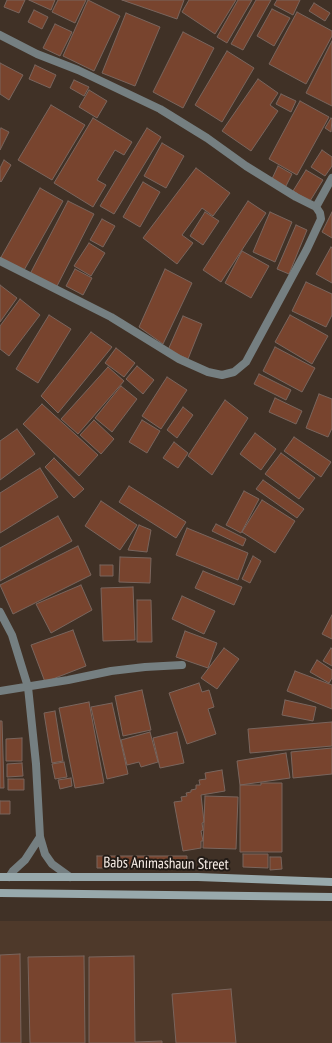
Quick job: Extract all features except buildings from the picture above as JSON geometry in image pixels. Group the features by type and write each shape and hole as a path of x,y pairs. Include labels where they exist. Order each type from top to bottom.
{"main road":[{"name":"Babs Animashaun Street","path":"0,877 198,877 332,882"},
{"name":"Babs Animashaun Street","path":"0,893 332,897"}],"street":[{"path":"0,35 37,54 78,70 160,109 207,138 246,166 296,197 316,207 320,214 321,220 246,362 234,372 222,375 208,372 179,359 111,317 0,262"},
{"path":"316,207 332,178"},
{"path":"0,612 12,635 28,687 36,764 40,837 45,854 52,864 70,877"},
{"path":"0,690 28,687 111,671 182,665"},
{"path":"9,877 24,860 40,837"}],"shaded area":[{"path":"0,921 332,921 332,1043 0,1043"}]}
